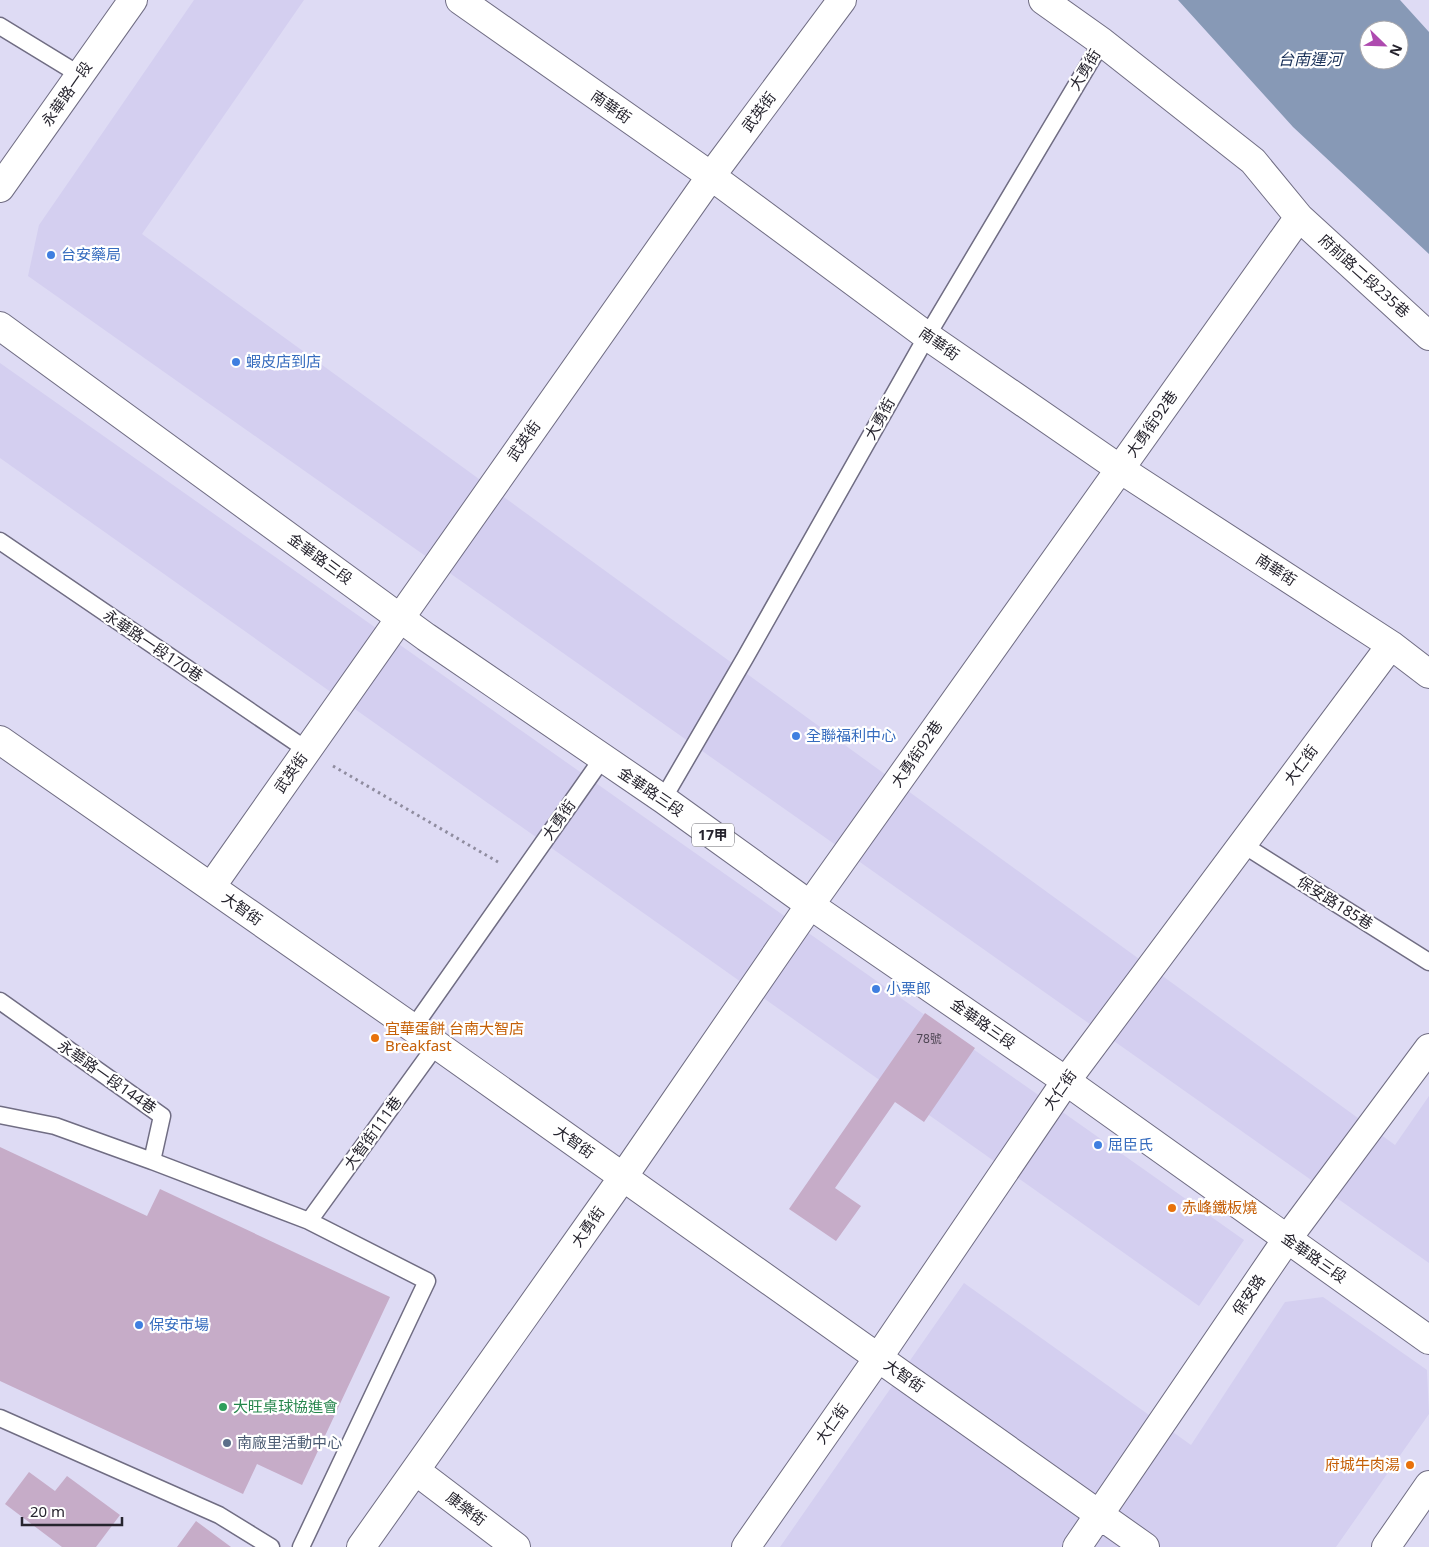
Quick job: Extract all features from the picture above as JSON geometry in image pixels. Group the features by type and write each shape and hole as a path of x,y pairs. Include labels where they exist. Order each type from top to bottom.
{"street":[{"name":"永華路一段","path":"0,188 133,0"},
{"name":"南華街","path":"460,0 711,176 927,336 1120,469 1391,645 1429,674"},
{"name":"武英街","path":"211,887 711,176 842,0"},
{"path":"1043,0 1102,42 1253,161 1298,217"},
{"name":"府前路二段235巷","path":"1298,217 1429,336"},
{"name":"大勇街92巷","path":"810,904 1298,217"},
{"name":"金華路三段","path":"0,326 401,618 1066,1081 1429,1340"},
{"name":"大仁街","path":"746,1547 878,1358 1066,1081 1391,645"},
{"name":"大智街","path":"0,740 437,1044 1145,1547"},
{"name":"大勇街","path":"361,1547 623,1177 810,904"},
{"name":"保安路","path":"1077,1547 1287,1239 1429,1048"},
{"name":"康樂街","path":"416,1471 516,1547"},
{"path":"1386,1547 1429,1485"}],"lane":[{"path":"0,26 80,76"},
{"name":"大勇街","path":"662,799 740,666 927,336 1102,42"},
{"name":"永華路一段170巷","path":"0,541 307,750"},
{"name":"大勇街","path":"413,1028 602,759"},
{"name":"保安路185巷","path":"1242,844 1429,962"},
{"name":"永華路一段144巷","path":"0,1001 162,1116 152,1161"},
{"name":"大智街111巷","path":"309,1221 437,1044"},
{"path":"0,1115 55,1126 309,1221 427,1281 301,1547"},
{"path":"0,1418 219,1515 271,1547"}],"path":[{"path":"307,750 520,875"}],"shaded area":[{"path":"194,0 304,0 142,234 1395,1145 1429,1096 1429,1263 28,276 39,225"},
{"path":"0,363 1244,1240 1199,1306 0,458"},
{"path":"964,1283 1191,1445 1285,1302 1323,1297 1427,1370 1429,1414 1336,1547 780,1547"}],"water":[{"name":"台南運河","path":"1178,0 1400,0 1429,32 1429,254 1293,127"}],"building":[{"path":"925,1013 975,1048 924,1122 895,1102 835,1188 861,1206 836,1241 789,1209"},
{"path":"0,1147 147,1216 160,1189 390,1297 302,1485 257,1464 243,1494 0,1381"},
{"path":"29,1472 55,1491 67,1476 120,1515 96,1547 62,1547 5,1504"},
{"path":"196,1521 231,1547 177,1547"}],"place":[{"name":"台安藥局","path":"51,255"},
{"name":"蝦皮店到店","path":"236,362"},
{"name":"全聯福利中心","path":"796,736"},
{"name":"小栗郎","path":"876,989"},
{"name":"宜華蛋餅 台南大智店 Breakfast","path":"375,1038"},
{"name":"屈臣氏","path":"1098,1145"},
{"name":"赤峰鐵板燒","path":"1172,1208"},
{"name":"保安市場","path":"139,1325"},
{"name":"大旺桌球協進會","path":"223,1407"},
{"name":"南廠里活動中心","path":"227,1443"},
{"name":"府城牛肉湯","path":"1410,1465"}]}
